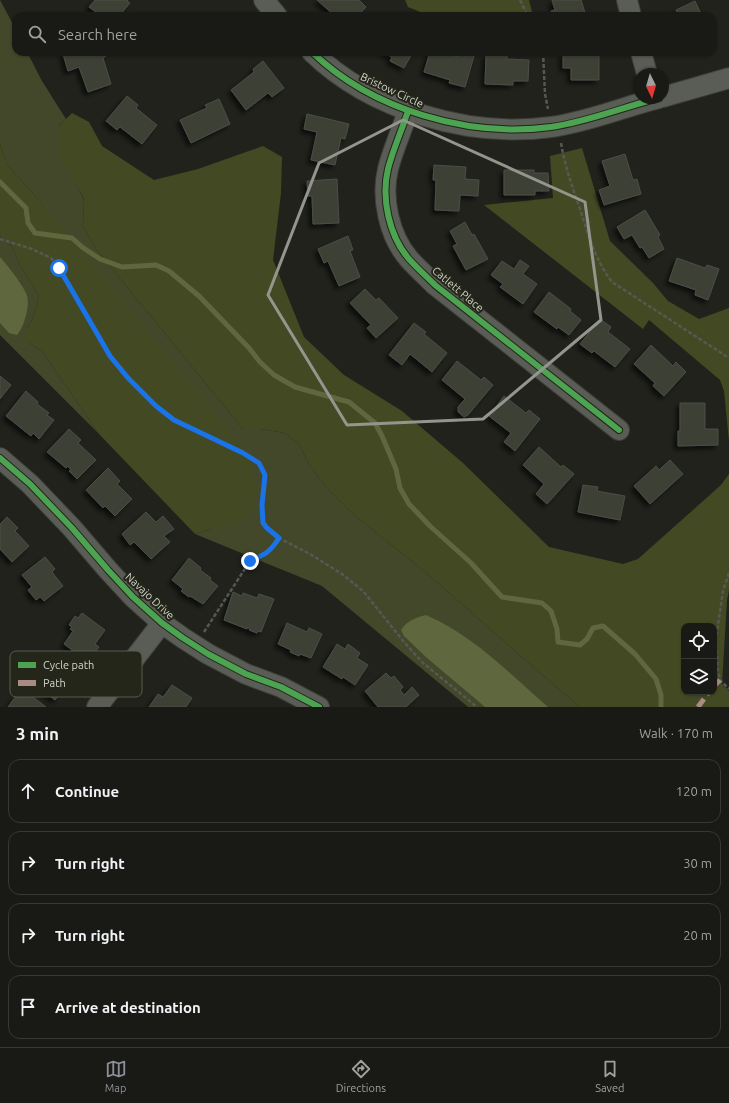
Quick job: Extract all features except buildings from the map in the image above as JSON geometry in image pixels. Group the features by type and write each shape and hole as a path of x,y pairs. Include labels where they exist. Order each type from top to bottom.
{"street":[{"path":"264,0 274,12"},
{"path":"627,0 630,12"},
{"name":"Bristow Circle","path":"317,56 345,79 408,111 457,124 497,129 551,127 574,123 637,104"},
{"path":"642,56 645,68"},
{"name":"Bristow Circle","path":"669,95 729,78"},
{"name":"Catlett Place","path":"408,111 388,169 385,191 390,223 398,242 408,258 435,285 619,430"},
{"name":"Navajo Drive","path":"0,458 30,484 72,528 133,597 162,622 195,646 246,674 281,687 319,707"},
{"path":"140,651 162,622"},
{"path":"97,707 105,697"}],"path":[{"path":"520,0 526,12"},
{"path":"543,56 545,94 551,127 560,143 565,165 594,254 602,270 612,282 729,358"},
{"path":"0,239 32,249 51,258 59,268 110,356 128,378 156,406 174,420 238,450 259,463 265,475 262,505 263,523 267,528 279,538 310,554 342,574 363,591 423,663 477,707"},
{"path":"195,646 250,561 271,550 279,538"},
{"path":"729,574 723,591 716,639 720,680 729,689"}],"highlighted area":[{"path":"403,120 585,202 601,320 483,419 347,425 268,295 319,163"}],"shaded area":[{"path":"0,0 12,22 12,56 29,56 42,81 66,119 59,126 75,181 84,200 83,226 96,249 243,429 260,429 285,433 299,444 309,464 325,486 353,514 429,575 580,707 468,707 322,586 195,534 212,529 58,225 38,199 8,166 0,144"},
{"path":"405,0 529,0 532,12 420,12 408,7"},
{"path":"72,113 89,122 102,146 154,180 198,169 263,146 282,157 281,193 273,260 304,337 344,375 402,411 463,463 549,547 623,564 638,559 721,485 729,474 729,590 727,600 722,684 729,691 729,707 580,707 429,575 353,514 325,486 309,464 299,444 285,433 260,429 243,429 96,249 83,226 84,199 62,158 59,126"},
{"path":"0,144 8,166 38,199 245,450 257,490 253,512 234,526 212,529 195,534 99,434 42,351 29,343 25,336 26,330 33,318 39,296 21,267 12,247 0,236"},
{"path":"582,148 610,241 653,283 668,301 699,319 729,308 729,441 724,391 720,380 649,320 643,329 484,205 553,198 550,156"},
{"path":"0,236 12,247 21,267 39,296 33,318 26,330 29,343 42,351 99,434 0,335"},
{"path":"0,257 19,281 28,300 26,316 17,335 9,333 0,323"},
{"path":"426,615 460,633 475,644 548,707 485,707 427,658 404,636 401,630 406,624 415,618"}],"waterway":[{"path":"0,182 26,208 28,223 35,233 72,238 100,259 122,267 156,265 169,271 199,296 249,348 260,362 274,375 295,387 349,402 375,423 396,469 400,488 409,504 430,526 471,563 502,597 542,603 551,611 557,629 558,642 580,645 587,639 593,628 603,626 635,654 656,679 661,695 661,707"}],"marked path":[{"path":"717,683 720,680"},
{"path":"698,707 707,695"}],"cycle path":[{"path":"317,56 336,72 363,90 392,104 423,115 455,123 488,128 520,129 565,125 639,104"},
{"path":"408,111 390,162 386,180 386,204 388,216 396,239 402,250 435,285 619,430"},
{"path":"0,458 30,484 72,528 133,597 162,623 208,654 246,674 281,687 319,707"}],"route":[{"path":"59,268 110,356 128,378 156,406 174,420 243,453 259,463 265,475 262,505 263,523 279,538 271,550 250,561"}]}
